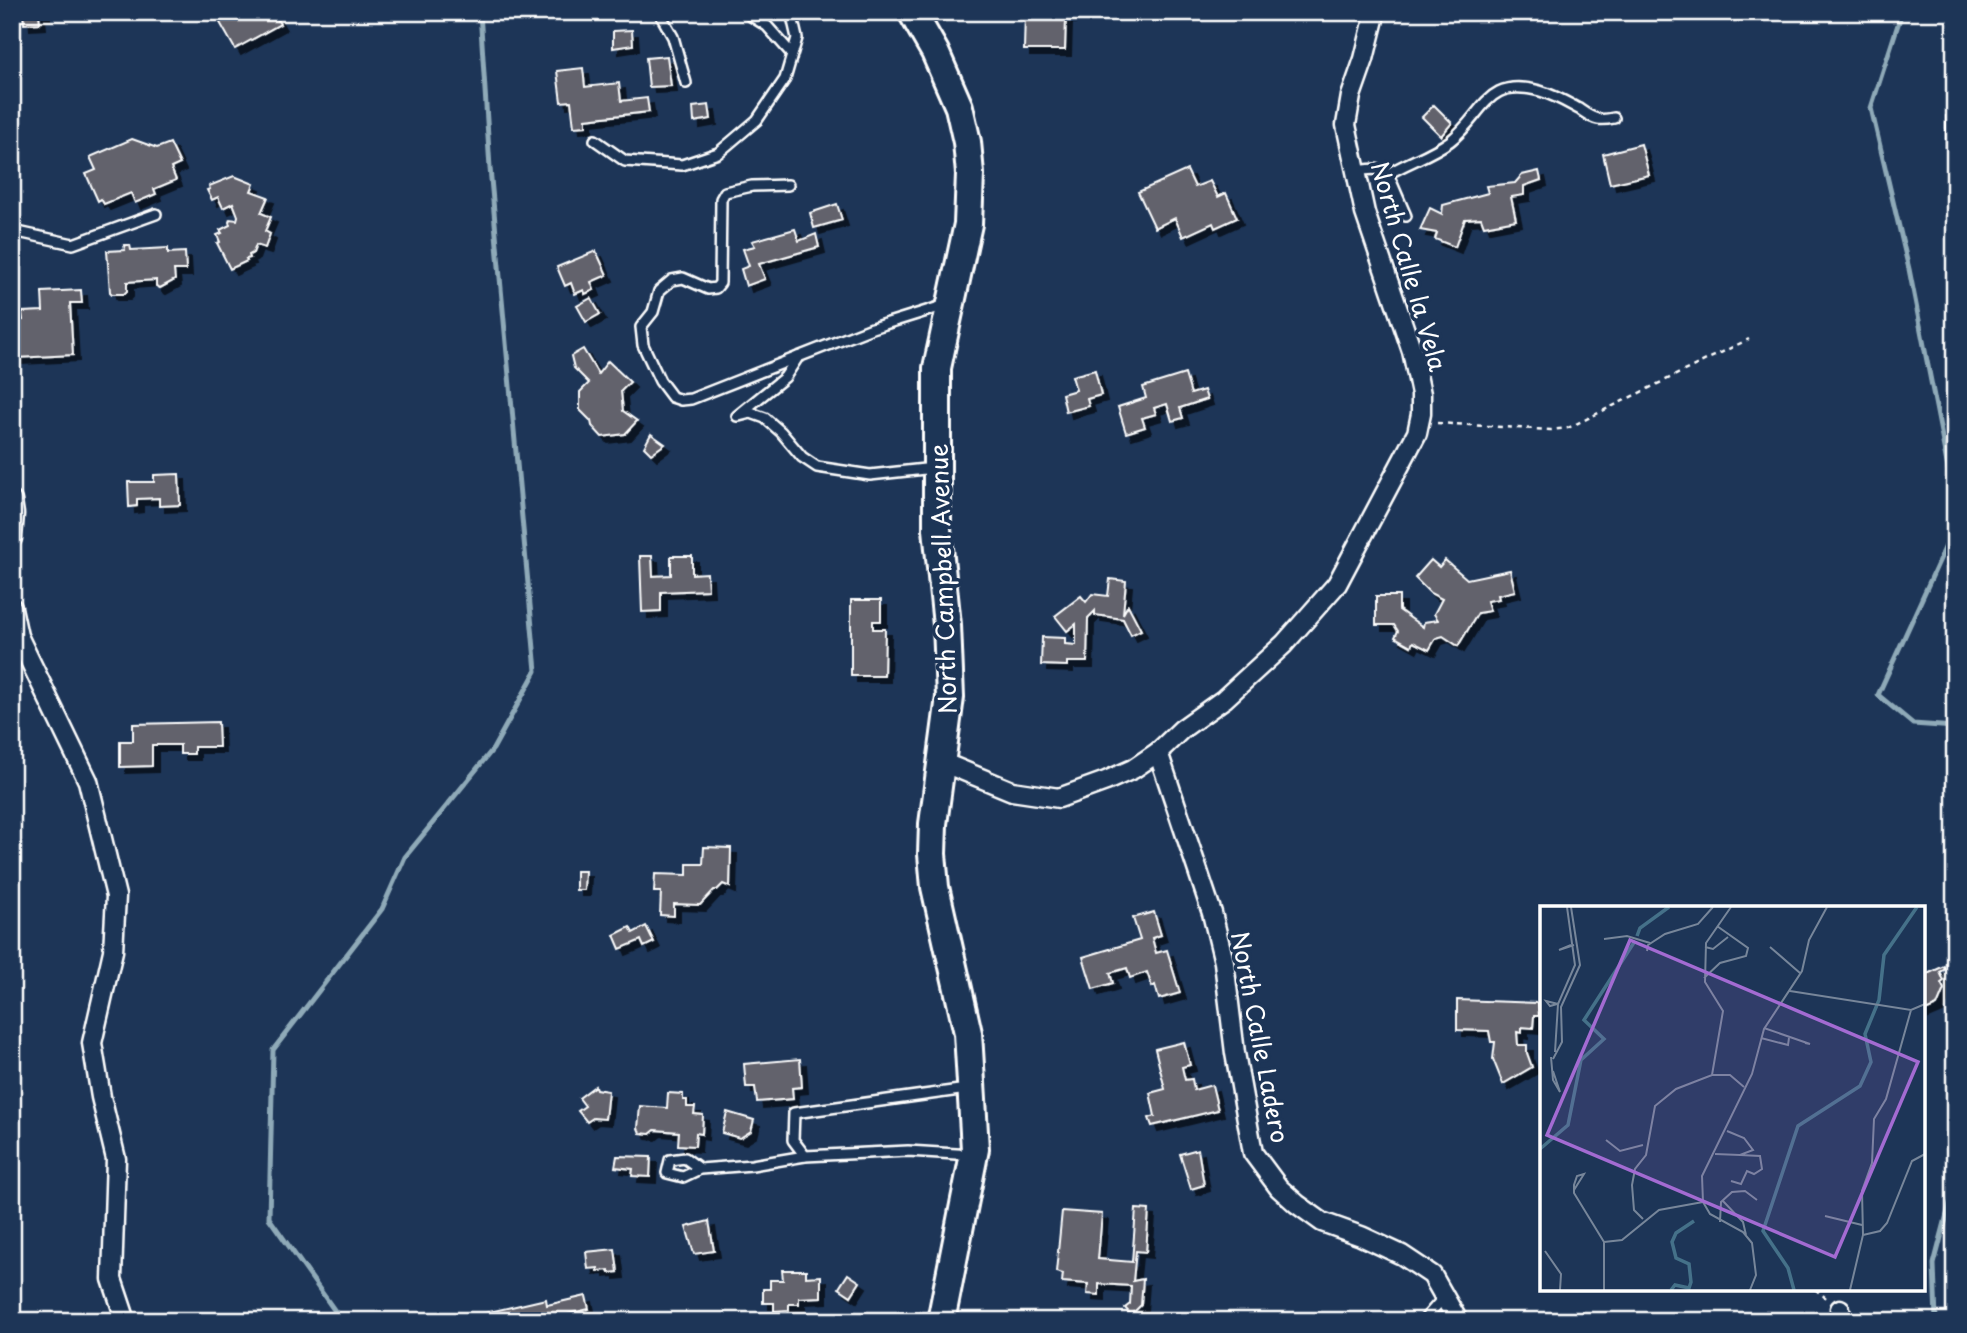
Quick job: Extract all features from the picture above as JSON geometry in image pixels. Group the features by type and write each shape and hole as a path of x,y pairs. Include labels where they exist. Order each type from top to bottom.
{"main road":[{"name":"North Campbell Avenue","path":"912,12 936,52 959,107 967,142 970,174 968,224 937,368 937,530 947,625 950,697 933,824 932,854 935,887 968,1033 975,1149 941,1321"}],"street":[{"name":"North Calle la Vela","path":"942,762 1012,791 1059,798 1133,769 1224,699 1284,644 1338,584 1418,433 1420,422 1420,394 1412,351 1365,213 1346,125 1351,96 1374,19 1373,12"},
{"path":"12,501 12,538"},
{"path":"12,608 18,636 88,781 116,897 113,951 92,1043 101,1097 116,1159 112,1279 126,1321"},
{"name":"North Calle Ladero","path":"1158,752 1212,913 1224,962 1235,1053 1253,1153 1279,1188 1322,1222 1402,1255 1432,1275 1458,1321"}],"lane":[{"path":"659,12 673,37 686,83"},
{"path":"745,12 767,26 792,54"},
{"path":"595,140 625,161 682,164 718,153 757,120 785,79 797,38 791,12"},
{"path":"1388,173 1448,142 1487,100 1506,88 1537,90 1556,96 1595,119 1614,118"},
{"path":"1356,171 1376,169 1388,173 1406,216"},
{"path":"788,185 752,186 725,192 721,199 720,283 716,288 708,289 682,278 672,280 659,291 653,312 640,327 643,345 660,381 672,397 691,399 872,328 951,303"},
{"path":"12,233 73,244 156,214"},
{"path":"798,357 785,377 737,416 751,414 765,418 802,457 817,467 870,475 937,467"},
{"path":"805,1156 793,1140 794,1113 971,1088"},
{"path":"700,1169 752,1165 805,1156 908,1151 974,1155"},
{"path":"1423,1321 1444,1297"}],"path":[{"path":"1420,422 1551,430 1568,428 1749,339"}],"building":[{"path":"23,12 44,14 39,14 40,23 24,24"},
{"path":"214,12 273,12 280,24 235,49"},
{"path":"1025,12 1073,12 1073,17 1066,17 1065,50 1024,50"},
{"path":"632,30 633,45 613,48 613,31"},
{"path":"667,56 671,86 649,87 646,58"},
{"path":"583,68 585,87 619,83 621,101 647,98 649,112 586,119 586,126 574,127 571,101 561,102 557,71"},
{"path":"709,105 711,119 694,122 693,107"},
{"path":"1434,105 1452,123 1441,136 1422,117"},
{"path":"1946,116 1955,116 1955,148 1946,148"},
{"path":"132,139 157,148 170,143 180,164 171,168 176,180 154,189 156,194 135,203 131,193 104,204 101,199 98,201 86,174 96,170 90,157"},
{"path":"1641,144 1649,175 1610,184 1603,154"},
{"path":"1187,170 1195,187 1210,181 1218,197 1226,193 1237,218 1215,228 1213,223 1183,237 1175,218 1155,228 1138,192"},
{"path":"1539,171 1541,180 1524,186 1524,195 1511,197 1516,220 1484,226 1481,218 1465,219 1455,247 1435,239 1437,233 1420,230 1430,208 1442,214 1443,205 1488,193 1486,186 1515,183 1522,175"},
{"path":"234,176 254,184 251,191 268,197 261,213 271,217 265,231 270,234 265,248 256,245 247,261 230,269 217,243 220,242 217,235 222,233 220,230 230,225 230,219 237,220 238,216 233,203 223,208 218,197 212,200 207,190 210,189 209,186"},
{"path":"837,204 842,220 814,228 810,213"},
{"path":"795,229 799,241 816,234 819,247 759,264 765,279 746,286 741,269 749,266 743,249 755,246 752,241"},
{"path":"124,245 130,245 131,250 168,248 168,253 185,252 186,270 174,270 175,280 160,288 156,286 156,280 127,282 127,291 124,294 112,294 107,251 125,250"},
{"path":"596,251 607,275 591,282 594,290 575,294 571,283 565,286 557,267"},
{"path":"81,290 82,303 70,303 73,355 16,358 12,321 23,320 22,312 43,311 42,292"},
{"path":"591,298 600,314 586,322 577,306"},
{"path":"583,349 598,374 608,361 630,382 621,391 623,411 637,421 625,434 602,437 580,410 580,392 589,383 574,368 571,356"},
{"path":"1095,370 1101,395 1087,399 1089,406 1066,412 1062,394 1076,390 1072,376"},
{"path":"1185,374 1191,394 1204,390 1207,399 1180,408 1183,418 1172,421 1167,404 1154,408 1156,414 1142,418 1145,427 1126,433 1118,407 1146,398 1143,387"},
{"path":"651,434 665,444 651,454 644,447"},
{"path":"179,474 180,505 159,506 159,498 137,499 137,506 129,507 128,482 154,482 154,475"},
{"path":"640,556 652,556 653,576 671,575 671,556 692,556 692,574 707,573 708,590 661,592 661,611 642,612"},
{"path":"1431,560 1439,567 1445,560 1467,579 1510,570 1515,591 1498,595 1499,599 1487,601 1490,611 1478,613 1458,646 1443,636 1436,638 1429,650 1413,642 1411,646 1395,637 1398,631 1394,625 1376,625 1376,596 1399,596 1399,610 1423,627 1424,622 1438,620 1434,614 1442,599 1430,593 1415,578"},
{"path":"1110,579 1126,581 1123,614 1128,605 1141,630 1131,635 1123,619 1095,615 1095,611 1088,618 1087,662 1067,662 1067,666 1041,665 1042,637 1065,638 1065,644 1076,645 1076,624 1067,631 1055,616 1081,596 1086,602 1092,594 1108,596"},
{"path":"851,600 881,600 881,621 873,621 873,629 885,629 884,676 851,676"},
{"path":"218,722 219,747 194,747 194,754 180,754 180,745 152,745 152,766 120,767 120,741 133,741 133,724"},
{"path":"704,847 731,848 730,887 723,884 700,905 674,904 674,916 660,915 661,892 654,892 655,874 687,875 687,864 703,864"},
{"path":"576,871 585,871 584,890 576,890"},
{"path":"1154,912 1161,935 1152,938 1156,953 1167,950 1180,993 1159,999 1147,972 1130,978 1127,968 1110,973 1113,983 1093,989 1083,957 1140,940 1133,918"},
{"path":"646,926 654,942 644,947 641,940 620,949 614,935 630,927 633,933"},
{"path":"1944,966 1946,969 1940,972 1944,989 1937,1006 1925,1011 1925,975"},
{"path":"1457,1000 1538,1003 1539,1016 1534,1016 1533,1028 1522,1027 1522,1033 1517,1032 1518,1045 1527,1045 1532,1067 1503,1084 1493,1059 1495,1042 1491,1042 1489,1031 1457,1030"},
{"path":"1184,1042 1190,1065 1182,1067 1185,1080 1192,1079 1194,1090 1212,1085 1218,1110 1152,1126 1149,1118 1155,1116 1150,1093 1165,1089 1155,1049"},
{"path":"800,1059 802,1087 792,1088 793,1099 757,1102 755,1087 746,1087 744,1064"},
{"path":"595,1086 596,1089 608,1091 605,1119 593,1118 587,1122 578,1111 585,1106 579,1098"},
{"path":"668,1093 683,1094 687,1107 695,1107 694,1114 703,1115 702,1134 696,1133 695,1146 678,1145 679,1132 655,1130 650,1134 640,1133 640,1106 667,1108"},
{"path":"727,1112 754,1120 751,1131 740,1138 722,1133"},
{"path":"1198,1149 1204,1185 1191,1189 1180,1154"},
{"path":"617,1156 651,1157 650,1177 632,1176 633,1169 615,1167"},
{"path":"1136,1209 1149,1210 1146,1252 1136,1251 1133,1281 1143,1279 1141,1305 1131,1315 1125,1308 1130,1304 1131,1286 1099,1284 1099,1295 1087,1294 1088,1284 1062,1282 1063,1274 1056,1272 1062,1211 1102,1214 1098,1259 1132,1262"},
{"path":"709,1221 714,1251 694,1254 686,1227"},
{"path":"615,1249 618,1272 588,1269 586,1252"},
{"path":"782,1270 806,1270 806,1277 821,1276 821,1297 799,1298 799,1304 789,1304 789,1310 774,1311 774,1303 763,1303 763,1289 770,1289 770,1280 783,1280"},
{"path":"848,1274 860,1282 851,1296 839,1288"},
{"path":"586,1296 589,1309 568,1314 570,1321 459,1319 546,1299 547,1305"}],"waterway":[{"path":"342,1321 269,1218 273,1050 382,909 405,857 493,749 536,671 490,168 480,12"},
{"path":"1902,12 1871,108 1909,269 1955,504"},
{"path":"1955,526 1878,695 1913,724 1955,727"},
{"path":"1936,1321 1934,1264 1955,1184"}]}
